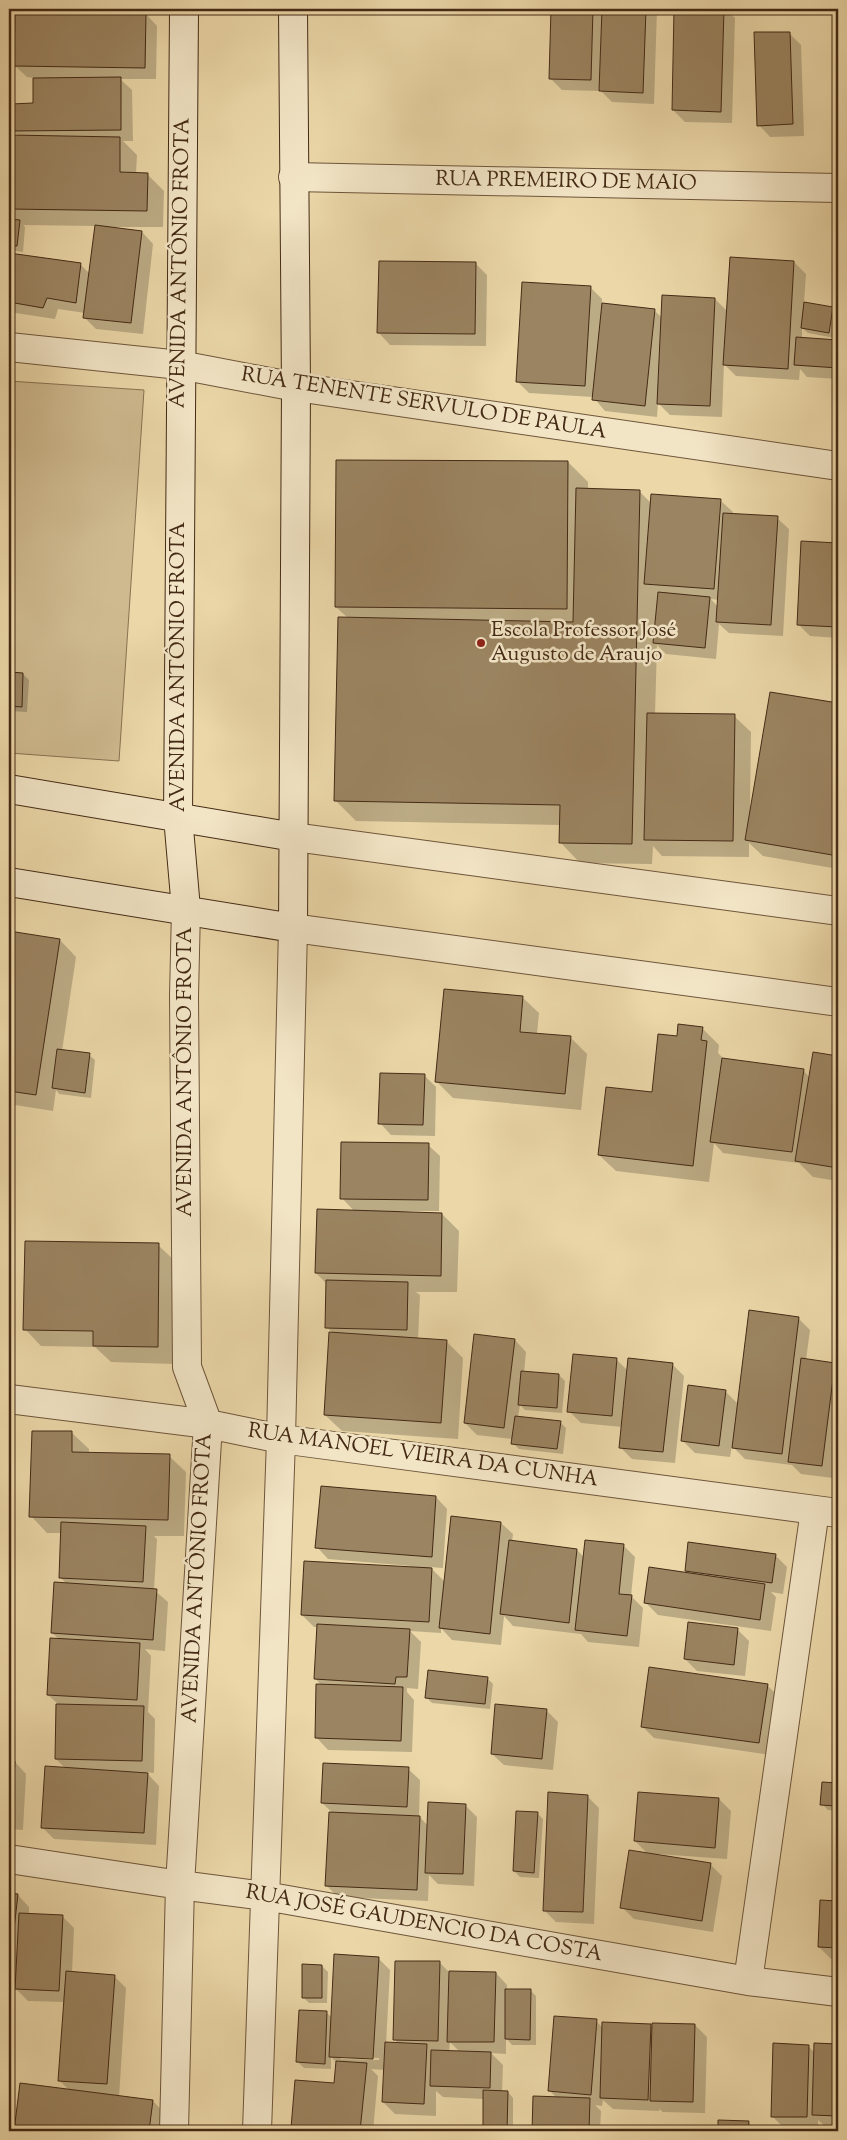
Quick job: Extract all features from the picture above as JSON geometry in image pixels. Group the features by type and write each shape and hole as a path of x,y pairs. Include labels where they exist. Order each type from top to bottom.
{"street":[{"name":"AVENIDA ANTÔNIO FROTA","path":"174,2131 180,1886 208,1424 187,1367 184,1006 186,909 178,817 184,9"},
{"path":"258,2131 264,1896 281,1439 294,928 296,387 293,9"},
{"name":"RUA PREMEIRO DE MAIO","path":"293,177 838,188"},
{"name":"RUA TENENTE SERVULO DE PAULA","path":"9,347 180,365 296,387 838,466"},
{"path":"9,789 294,837 838,911"},
{"path":"9,882 186,909 294,928 838,1002"},
{"name":"RUA MANOEL VIEIRA DA CUNHA","path":"9,1399 208,1424 281,1439 827,1512"},
{"path":"748,1981 827,1512"},
{"name":"RUA JOSÉ GAUDENCIO DA COSTA","path":"9,1859 180,1886 264,1896 748,1981 838,1992"}],"shaded area":[{"path":"9,381 144,390 119,761 9,753"}],"building":[{"path":"551,9 593,9 591,80 549,79"},
{"path":"602,9 646,9 643,93 599,91"},
{"path":"674,9 724,9 721,112 672,110"},
{"path":"15,12 146,13 145,68 14,66"},
{"path":"754,32 790,32 793,124 757,126"},
{"path":"121,77 121,130 11,131 11,104 33,103 33,78"},
{"path":"837,83 838,155 836,155"},
{"path":"9,135 120,137 120,172 148,173 147,211 9,209"},
{"path":"9,219 20,220 17,246 9,246"},
{"path":"95,225 142,231 131,323 83,318"},
{"path":"9,253 81,263 76,303 47,298 43,308 9,302"},
{"path":"730,257 794,261 788,369 723,365"},
{"path":"379,261 476,262 475,334 377,333"},
{"path":"522,282 591,286 585,386 516,382"},
{"path":"662,295 715,298 710,406 657,404"},
{"path":"804,302 833,307 829,333 801,328"},
{"path":"602,303 655,309 645,406 592,400"},
{"path":"796,337 838,340 838,368 794,365"},
{"path":"336,460 568,461 567,609 335,607"},
{"path":"576,488 640,490 632,844 559,843 560,805 334,801 338,617 573,622"},
{"path":"651,494 721,499 714,589 644,584"},
{"path":"723,513 778,516 771,625 716,622"},
{"path":"801,541 838,543 838,627 797,625"},
{"path":"658,592 710,597 705,648 653,643"},
{"path":"9,672 23,673 22,707 9,706"},
{"path":"770,692 838,703 838,856 745,840"},
{"path":"647,713 735,714 733,841 644,840"},
{"path":"9,931 60,939 36,1095 9,1091"},
{"path":"444,989 523,996 520,1032 571,1036 565,1094 435,1082"},
{"path":"678,1024 703,1027 701,1040 707,1041 693,1166 598,1155 606,1087 652,1092 658,1034 677,1036"},
{"path":"57,1049 90,1053 85,1093 52,1088"},
{"path":"813,1052 838,1056 838,1168 795,1161"},
{"path":"722,1058 804,1069 792,1152 710,1142"},
{"path":"380,1073 425,1074 423,1125 378,1124"},
{"path":"341,1142 429,1143 428,1200 340,1199"},
{"path":"317,1209 442,1213 441,1276 315,1273"},
{"path":"25,1241 159,1243 158,1347 93,1346 93,1331 23,1330"},
{"path":"326,1280 408,1282 407,1330 325,1328"},
{"path":"749,1310 799,1317 782,1454 732,1448"},
{"path":"329,1332 447,1340 441,1423 324,1415"},
{"path":"474,1334 515,1339 504,1428 464,1423"},
{"path":"573,1354 617,1358 612,1416 567,1412"},
{"path":"628,1358 673,1363 663,1452 619,1448"},
{"path":"801,1358 835,1363 822,1466 788,1462"},
{"path":"521,1371 559,1374 557,1408 518,1405"},
{"path":"688,1385 726,1390 719,1446 681,1441"},
{"path":"515,1416 561,1421 557,1449 511,1444"},
{"path":"32,1431 72,1431 72,1452 170,1454 168,1520 29,1517"},
{"path":"321,1486 436,1496 432,1557 315,1548"},
{"path":"451,1516 501,1522 490,1634 439,1628"},
{"path":"61,1522 146,1526 143,1582 59,1578"},
{"path":"509,1540 577,1549 569,1623 500,1614"},
{"path":"585,1540 624,1544 619,1594 632,1595 627,1636 575,1630"},
{"path":"688,1542 776,1554 772,1583 685,1571"},
{"path":"304,1561 432,1568 429,1622 301,1615"},
{"path":"649,1567 765,1584 760,1620 644,1603"},
{"path":"54,1582 157,1589 153,1640 51,1633"},
{"path":"688,1622 738,1628 734,1665 684,1659"},
{"path":"317,1624 410,1629 407,1677 396,1677 395,1684 314,1679"},
{"path":"50,1638 140,1643 137,1700 47,1695"},
{"path":"649,1667 768,1684 759,1743 641,1727"},
{"path":"428,1670 488,1677 485,1704 425,1698"},
{"path":"316,1684 403,1687 401,1741 315,1738"},
{"path":"56,1704 144,1706 142,1761 55,1759"},
{"path":"495,1704 547,1709 542,1759 491,1754"},
{"path":"9,1761 15,1761 11,1819 9,1819"},
{"path":"323,1763 409,1767 407,1807 321,1803"},
{"path":"45,1766 148,1773 144,1833 41,1828"},
{"path":"822,1782 838,1783 838,1806 820,1805"},
{"path":"548,1792 588,1795 583,1912 543,1911"},
{"path":"638,1792 719,1798 715,1848 634,1841"},
{"path":"428,1802 466,1804 463,1874 425,1873"},
{"path":"516,1811 538,1812 534,1873 513,1871"},
{"path":"329,1812 420,1816 417,1890 325,1886"},
{"path":"629,1850 711,1863 702,1921 620,1908"},
{"path":"9,1893 18,1894 10,1965 9,1965"},
{"path":"820,1900 838,1901 838,1948 818,1947"},
{"path":"19,1913 63,1915 59,1991 15,1989"},
{"path":"334,1954 379,1957 373,2059 329,2057"},
{"path":"395,1961 440,1961 438,2041 393,2040"},
{"path":"302,1964 322,1965 322,1998 302,1998"},
{"path":"66,1971 115,1975 107,2084 58,2081"},
{"path":"449,1971 496,1972 494,2042 447,2042"},
{"path":"505,1989 531,1989 530,2040 505,2039"},
{"path":"299,2010 327,2011 325,2064 296,2062"},
{"path":"554,2016 597,2019 591,2095 548,2091"},
{"path":"602,2022 651,2024 648,2100 600,2098"},
{"path":"652,2023 695,2024 693,2102 650,2101"},
{"path":"385,2042 427,2044 424,2104 382,2102"},
{"path":"773,2043 809,2045 807,2117 771,2117"},
{"path":"814,2043 838,2044 838,2116 812,2115"},
{"path":"431,2050 491,2052 490,2088 430,2086"},
{"path":"336,2061 367,2063 360,2131 291,2128 295,2080 334,2083"},
{"path":"20,2083 153,2100 149,2131 14,2131"},
{"path":"483,2090 508,2091 507,2131 483,2131"},
{"path":"533,2096 590,2098 589,2131 532,2131"},
{"path":"718,2120 749,2121 748,2131 718,2131"}],"place":[{"name":"Escola Professor José Augusto de Araujo","path":"481,643"}]}
